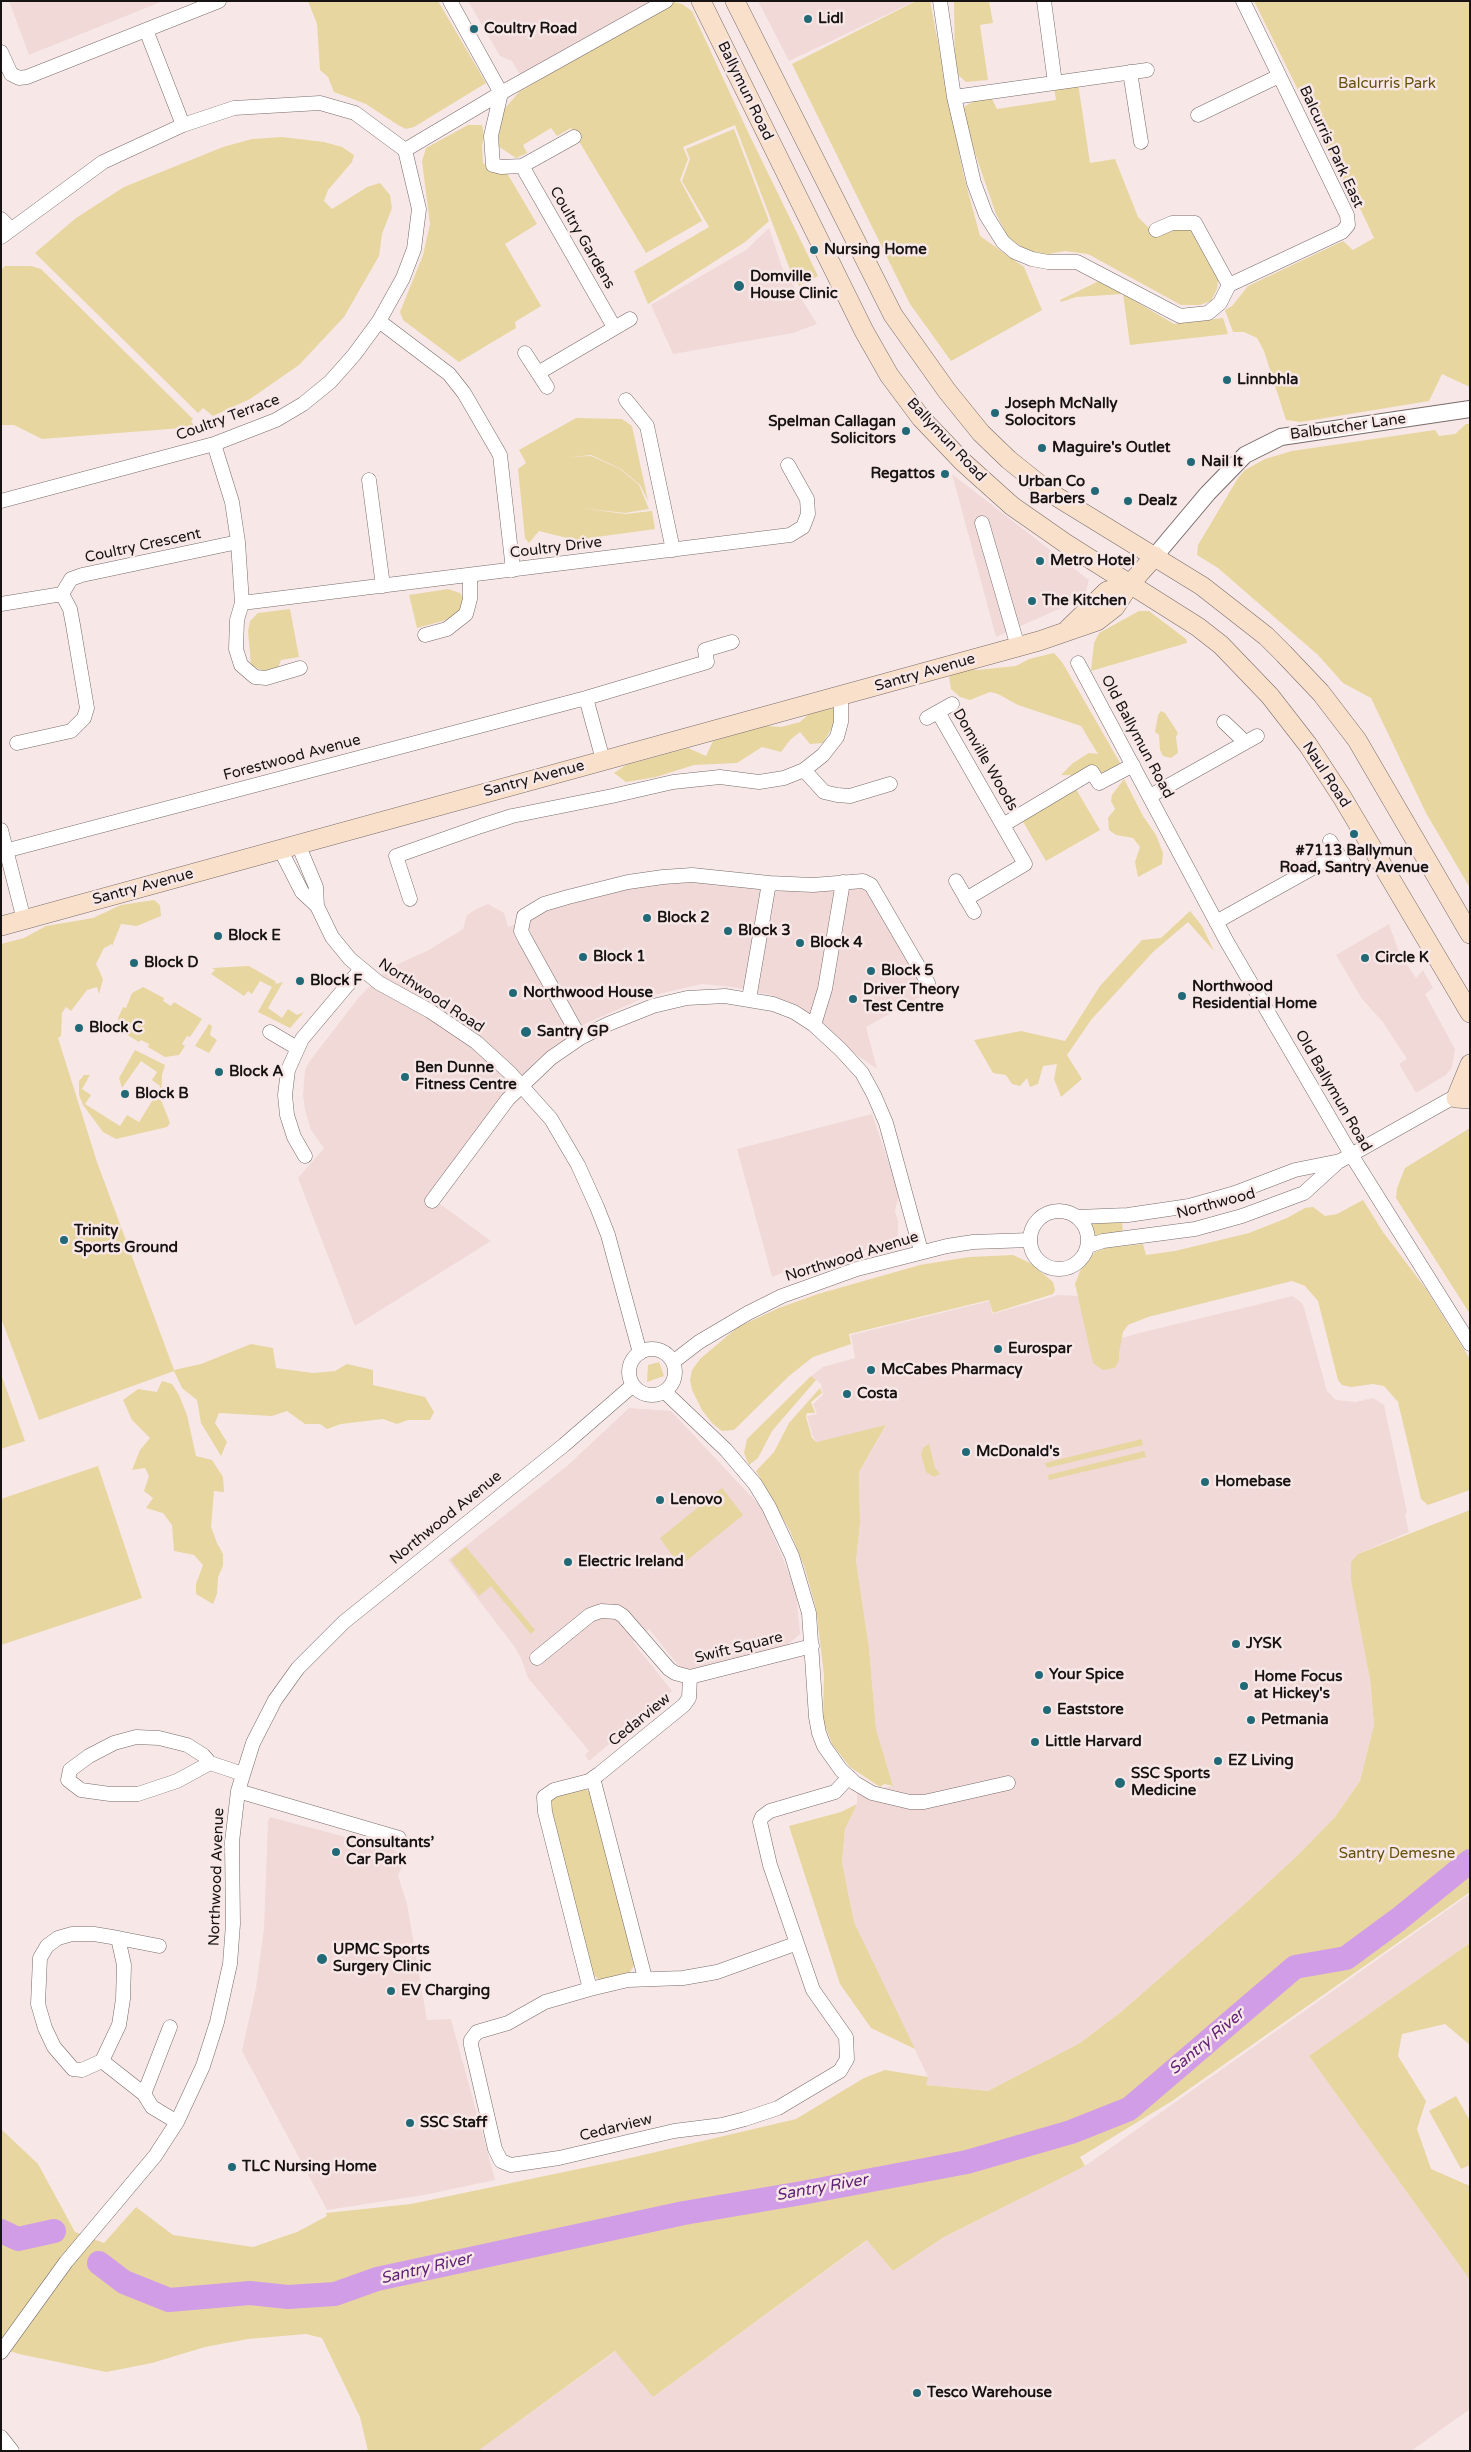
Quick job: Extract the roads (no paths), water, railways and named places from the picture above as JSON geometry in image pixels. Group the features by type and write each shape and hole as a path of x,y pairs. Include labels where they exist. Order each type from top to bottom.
{"main road":[{"name":"Ballymun Road","path":"701,1 864,331 889,375 921,418 963,462 1012,506 1130,584"},
{"name":"Ballymun Road","path":"735,1 893,315 946,391 981,433 1009,460 1049,492 1155,556"},
{"path":"1130,584 1155,556 1202,586 1266,636 1321,693 1357,740 1470,934"},
{"name":"Santry Avenue","path":"1,926 1018,647 1066,631 1107,591 1130,584"},
{"name":"Naul Road","path":"1130,584 1206,633 1221,645 1270,696 1308,745 1342,797 1470,1013"},
{"path":"1466,1094 1470,1064"}],"street":[{"path":"1,52 12,74 19,78 27,77 219,1"},
{"path":"450,1 502,93 491,136 492,165 501,167 522,166 574,137"},
{"path":"4,228 102,162 183,125 234,108 320,103 355,113 405,150 666,1"},
{"path":"940,1 954,97 974,183 986,215 1002,242 1015,252 1048,262 1077,262 1180,316 1208,313 1220,303 1229,285 1195,223 1172,223 1156,230"},
{"path":"1044,1 1056,83"},
{"name":"Balcurris Park East","path":"1229,285 1342,232 1348,225 1347,214 1243,1"},
{"path":"146,30 183,125"},
{"path":"954,97 1147,70"},
{"path":"1130,72 1141,142"},
{"name":"Balcurris Park East","path":"1198,116 1279,76"},
{"name":"Coultry Terrace","path":"1,501 214,444 276,420 304,404 330,382 354,355 379,322 403,278 414,249 419,208 405,150"},
{"name":"Coultry Gardens","path":"522,166 614,327"},
{"path":"538,373 630,318"},
{"path":"379,322 449,374 464,393 500,455 513,570"},
{"path":"525,352 547,387"},
{"path":"626,400 647,426 673,550"},
{"name":"Balbutcher Lane","path":"1155,556 1208,493 1245,455 1281,437 1470,410"},
{"path":"214,444 232,502 238,542 242,603 237,620 236,649 241,665 255,677 266,678 300,668"},
{"name":"Coultry Drive","path":"242,603 790,535 803,527 808,514 807,499 788,465"},
{"path":"369,480 383,586"},
{"path":"982,522 1018,647"},
{"name":"Coultry Crescent","path":"62,594 71,580 82,575 238,542"},
{"path":"425,635 447,629 466,614 470,599 470,575"},
{"path":"1,604 62,594 70,609 74,625 87,708 84,718 71,731 17,743"},
{"name":"Forestwood Avenue","path":"4,851 586,698 707,662 705,650 732,642"},
{"name":"Old Ballymun Road","path":"1078,663 1216,922 1346,1158 1470,1344"},
{"path":"410,899 396,856 481,826 512,816 673,782 720,777 759,782 784,778 804,770 823,755 837,737 842,722 841,697"},
{"path":"586,698 603,760"},
{"name":"Domville Woods","path":"952,704 933,715 1003,825 1025,864 966,898"},
{"path":"1150,796 1251,739 1224,722"},
{"name":"Domville Woods","path":"1003,825 1092,772 1099,783 1133,765"},
{"path":"804,770 824,792 837,795 850,796 890,784"},
{"path":"1,830 4,851 24,920"},
{"path":"1216,922 1341,860 1330,841"},
{"name":"Northwood Road","path":"289,847 316,887 316,906 337,944 361,970 387,988 457,1028 500,1062 551,1119 590,1188 608,1236 640,1353"},
{"path":"580,1038 521,931 524,916 544,904 628,882 692,875 768,883 814,885 863,881 871,885 928,983"},
{"path":"956,881 974,912"},
{"path":"814,1025 825,989 843,882"},
{"path":"749,999 768,883"},
{"path":"305,1156 289,1125 286,1104 288,1070 297,1048 361,970"},
{"path":"432,1201 508,1099 551,1058 580,1038 653,1006 687,998 725,996 773,1004 794,1012 814,1025 862,1073 886,1123 921,1252"},
{"path":"270,1032 297,1048"},
{"path":"1346,1158 1466,1094"},
{"name":"Northwood","path":"1077,1217 1128,1215 1189,1206 1235,1193 1295,1170 1346,1158"},
{"name":"Northwood","path":"1088,1246 1103,1241 1195,1229 1242,1216 1304,1193 1346,1158"},
{"path":"1051,1212 1069,1213 1077,1217 1086,1230 1088,1246 1079,1262 1062,1269 1052,1269 1036,1258 1030,1240 1036,1223 1051,1212"},
{"name":"Northwood Avenue","path":"673,1362 726,1326 782,1296 857,1269 921,1252 974,1242 1030,1240"},
{"path":"649,1349 658,1350 667,1354 673,1362 675,1378 665,1392 655,1396 644,1394 632,1386 629,1367 640,1353 649,1349"},
{"name":"Northwood Avenue","path":"1,2352 66,2262 140,2176 177,2122 204,2066 217,2022 230,1964 233,1924 232,1842 238,1791 253,1743 268,1711 292,1676 320,1644 632,1386"},
{"path":"665,1392 726,1450 754,1484 769,1507 792,1556 809,1613 816,1716 819,1733 830,1754 848,1777 872,1793 910,1802 924,1802 1008,1783"},
{"name":"Swift Square","path":"537,1658 590,1614 607,1610 617,1612 628,1620 669,1668 690,1677 812,1646"},
{"name":"Cedarview","path":"590,1989 543,1800 548,1792 593,1778 684,1705 690,1698 690,1677"},
{"path":"210,1763 177,1781 138,1794 110,1794 81,1790 68,1780 70,1770 89,1756 114,1743 136,1737 159,1738 187,1745 203,1755 210,1763 243,1774"},
{"name":"Cedarview","path":"795,1944 717,1972 683,1978 645,1978 590,1989 536,2005 508,2023 477,2032 470,2040 498,2157 505,2164 511,2165 559,2158 674,2131 745,2119 778,2108 831,2078 845,2064 848,2053 846,2037 813,1990 795,1944 770,1865 760,1822 762,1817 770,1811 835,1792 848,1777"},
{"path":"593,1778 645,1978"},
{"path":"238,1791 400,1838"},
{"path":"118,1938 124,1966 124,1999 119,2025 102,2061 82,2070 73,2069 54,2048 45,2028 38,2004 40,1964 47,1946 72,1934 94,1934 118,1938 159,1946"},
{"path":"144,2094 170,2027"},
{"path":"102,2061 144,2094 152,2107 177,2122"},
{"path":"1,2437 12,2451"}],"waterway":[{"name":"Santry River","path":"99,2263 124,2282 169,2300 250,2293 288,2297 335,2294 377,2279 684,2213 967,2162 1071,2132 1129,2109 1295,1967 1346,1958 1399,1919 1470,1861"},
{"name":"Santry River","path":"1,2231 18,2239 54,2231"}],"place":[{"name":"Lidl","path":"808,19"},
{"name":"Coultry Road","path":"474,29"},
{"name":"Nursing Home","path":"814,250"},
{"name":"Domville House Clinic","path":"739,286"},
{"name":"Linnbhla","path":"1227,380"},
{"name":"Joseph McNally Solocitors","path":"995,413"},
{"name":"Spelman Callagan Solicitors","path":"906,431"},
{"name":"Maguire's Outlet","path":"1042,448"},
{"name":"Nail It","path":"1191,462"},
{"name":"Regattos","path":"945,474"},
{"name":"Urban Co Barbers","path":"1095,491"},
{"name":"Dealz","path":"1128,501"},
{"name":"Metro Hotel","path":"1040,561"},
{"name":"The Kitchen","path":"1032,601"},
{"name":"#7113 Ballymun Road, Santry Avenue","path":"1354,834"},
{"name":"Block 2","path":"647,918"},
{"name":"Block 3","path":"728,931"},
{"name":"Block E","path":"218,936"},
{"name":"Block 4","path":"800,943"},
{"name":"Block 1","path":"583,957"},
{"name":"Circle K","path":"1365,958"},
{"name":"Block D","path":"134,963"},
{"name":"Block 5","path":"871,971"},
{"name":"Block F","path":"300,981"},
{"name":"Northwood House","path":"513,993"},
{"name":"Northwood Residential Home","path":"1182,996"},
{"name":"Driver Theory Test Centre","path":"853,999"},
{"name":"Block C","path":"79,1028"},
{"name":"Santry GP","path":"526,1032"},
{"name":"Block A","path":"219,1072"},
{"name":"Ben Dunne Fitness Centre","path":"405,1077"},
{"name":"Block B","path":"125,1094"},
{"name":"Trinity Sports Ground","path":"64,1240"},
{"name":"Eurospar","path":"998,1349"},
{"name":"McCabes Pharmacy","path":"871,1370"},
{"name":"Costa","path":"847,1394"},
{"name":"McDonald's","path":"966,1452"},
{"name":"Homebase","path":"1205,1482"},
{"name":"Lenovo","path":"660,1500"},
{"name":"Electric Ireland","path":"568,1562"},
{"name":"JYSK","path":"1236,1644"},
{"name":"Your Spice","path":"1039,1675"},
{"name":"Home Focus at Hickey's","path":"1244,1686"},
{"name":"Eaststore","path":"1047,1710"},
{"name":"Petmania","path":"1251,1720"},
{"name":"Little Harvard","path":"1035,1742"},
{"name":"EZ Living","path":"1218,1761"},
{"name":"SSC Sports Medicine","path":"1120,1783"},
{"name":"Consultants’ Car Park","path":"336,1852"},
{"name":"UPMC Sports Surgery Clinic","path":"322,1959"},
{"name":"EV Charging","path":"391,1991"},
{"name":"SSC Staff","path":"410,2123"},
{"name":"TLC Nursing Home","path":"232,2167"},
{"name":"Tesco Warehouse","path":"917,2393"}],"park label":[{"name":"Balcurris Park","path":"1387,84"},
{"name":"Santry Demesne","path":"1397,1854"}]}
